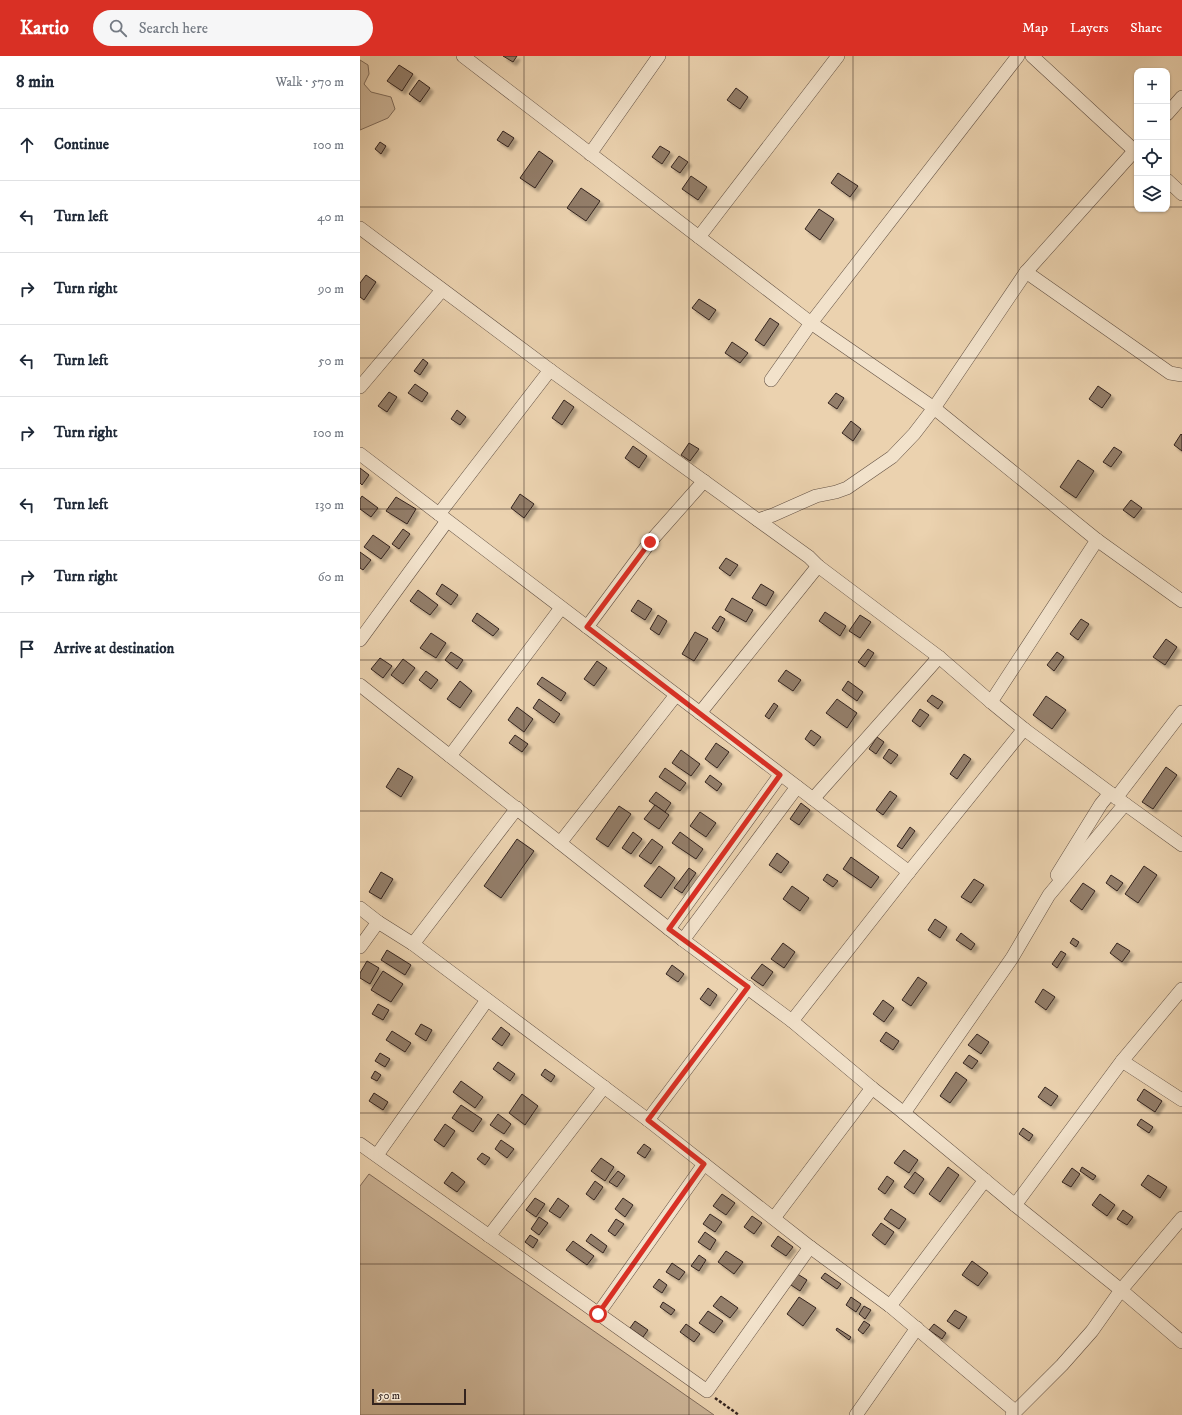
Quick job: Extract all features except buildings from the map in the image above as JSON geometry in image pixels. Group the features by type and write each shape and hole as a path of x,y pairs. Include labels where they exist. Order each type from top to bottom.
{"street":[{"path":"590,154 659,56"},
{"path":"699,237 838,56"},
{"path":"771,380 811,323 1018,56"},
{"path":"1032,56 1134,149"},
{"path":"472,58 590,154 811,323 934,408 1097,540 1182,601"},
{"path":"1170,111 1182,97"},
{"path":"758,520 816,496 847,488 892,457 914,434 934,408 1026,272 1134,153"},
{"path":"1170,183 1182,194"},
{"path":"360,228 550,370 809,557 818,566 939,657 1024,729 1182,845"},
{"path":"1026,272 1170,373 1182,375"},
{"path":"360,387 442,290"},
{"path":"360,640 443,517 550,370"},
{"path":"360,454 909,872"},
{"path":"587,627 650,542 704,481"},
{"path":"991,702 1097,540"},
{"path":"700,713 818,566"},
{"path":"450,756 561,608"},
{"path":"813,799 939,657"},
{"path":"360,685 683,940 792,1021 1015,1205 1121,1290 1182,1342"},
{"path":"560,842 676,695"},
{"path":"904,1113 1012,958 1049,895 1117,798 1182,712"},
{"path":"792,1021 1024,729"},
{"path":"669,929 780,775"},
{"path":"683,940 796,787"},
{"path":"1049,895 1051,885 1101,804 1117,798"},
{"path":"414,944 517,808"},
{"path":"360,908 378,922 414,944 648,1120 810,1247 890,1306 1014,1413 1062,1365 1092,1331 1121,1290 1182,1218"},
{"path":"360,947 378,922"},
{"path":"648,1120 748,987"},
{"path":"1015,1205 1122,1061 1182,988"},
{"path":"377,1155 487,1000"},
{"path":"1122,1061 1182,1100"},
{"path":"489,1236 604,1087"},
{"path":"774,1218 872,1088"},
{"path":"360,1144 707,1392 810,1247"},
{"path":"598,1314 704,1164"},
{"path":"890,1306 985,1180"},
{"path":"856,1415 917,1328"}],"path":[{"path":"707,1392 740,1415"}],"shaded area":[{"path":"360,60 368,65 369,74 364,84 371,92 391,97 395,109 388,118 360,130"},
{"path":"369,1174 714,1415 360,1415 360,1186"}],"route":[{"path":"598,1314 704,1164 648,1120 748,987 669,929 780,775 587,627 650,542"}]}
